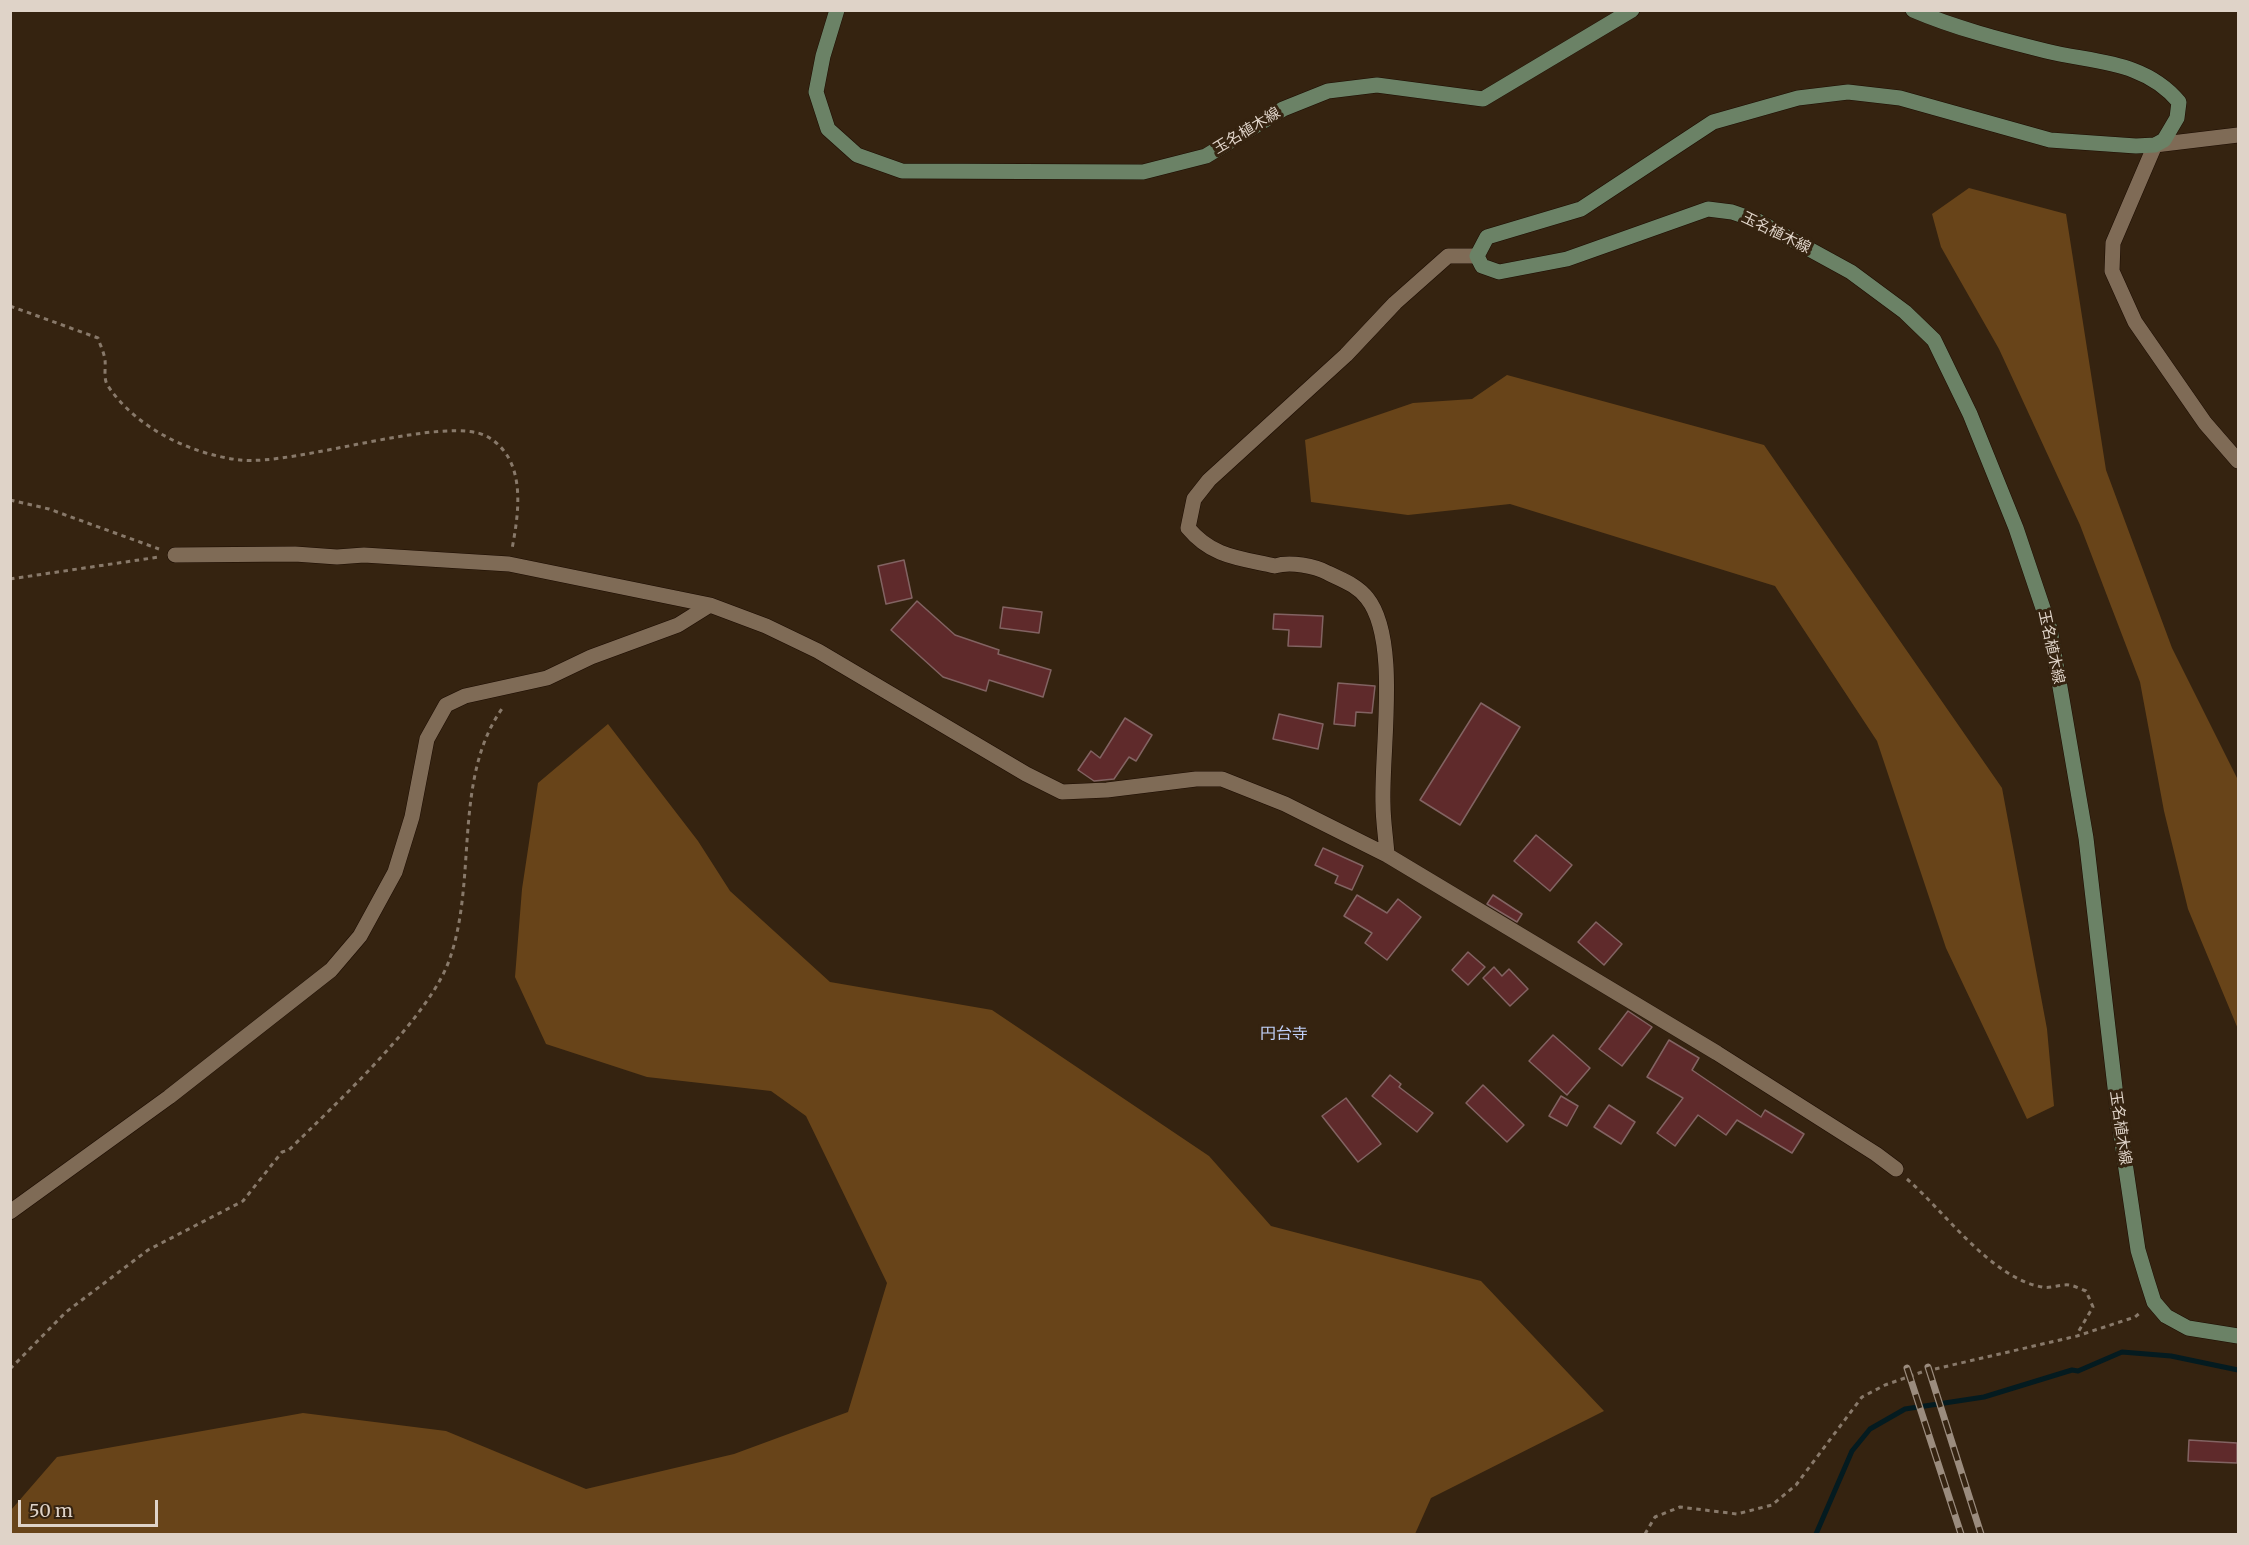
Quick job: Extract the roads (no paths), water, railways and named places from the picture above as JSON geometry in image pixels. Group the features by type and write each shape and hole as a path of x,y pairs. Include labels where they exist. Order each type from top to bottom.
{"main road":[{"name":"玉名植木線","path":"837,10 823,56 816,93 828,129 857,155 902,171 1143,172 1206,156 1283,109 1328,91 1377,85 1483,99 1632,10"},
{"path":"1477,255 1487,237 1581,209 1713,122 1798,98 1848,92 1900,99 2050,140 2136,146 2155,145 2164,140 2177,118 2179,102 2166,86 2114,62 2047,51 1913,10"},
{"name":"玉名植木線","path":"1477,255 1482,266 1499,272 1567,259 1708,209 1732,212 1758,221 1851,272 1905,312 1934,340 1989,459 2050,629 2086,838 2114,1086 2138,1250 2154,1302 2166,1316 2188,1328 2238,1336"}],"street":[{"path":"2238,135 2155,145 2112,243 2112,271 2135,322 2205,423 2238,461"},
{"path":"1387,855 1383,805 1386,685 1383,632 1369,600 1355,586 1320,569 1282,564 1275,566 1223,555 1200,542 1188,528 1194,499 1209,480 1346,355 1395,303 1448,256 1477,255"},
{"path":"175,555 295,554 337,557 364,555 509,564 710,605 766,626 818,651 1026,774 1062,792 1107,790 1196,779 1222,779 1286,804 1387,855 1717,1053 1896,1169"},
{"path":"10,1212 169,1097 331,970 360,936 395,872 412,818 427,739 446,705 465,696 547,678 591,657 678,625 710,605"}],"waterway":[{"path":"1816,1534 1852,1451 1870,1429 1905,1409 1984,1397 2072,1370 2078,1371 2122,1352 2171,1356 2238,1370"}],"railway":[{"path":"1928,1367 1981,1534"},
{"path":"1907,1368 1961,1534"}],"district":[{"name":"円台寺","path":"1284,1034"}]}
